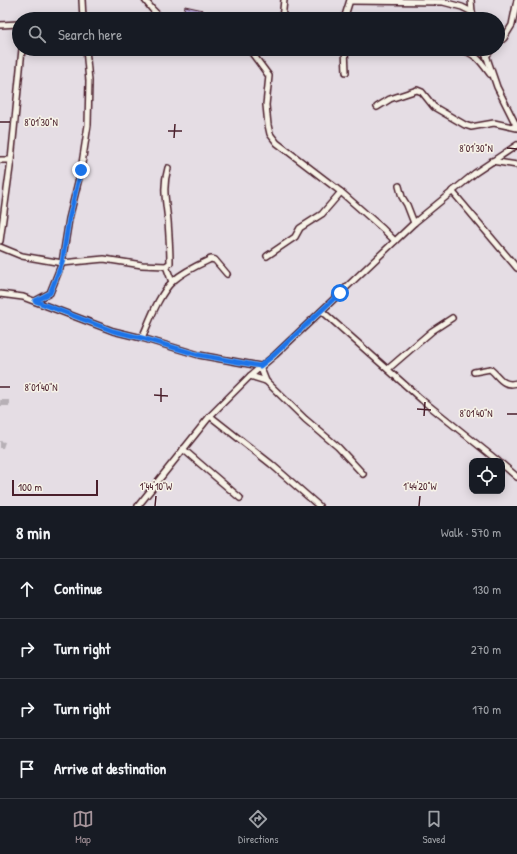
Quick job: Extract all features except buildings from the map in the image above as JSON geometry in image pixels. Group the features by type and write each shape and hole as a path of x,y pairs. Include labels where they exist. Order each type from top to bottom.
{"street":[{"path":"82,0 83,12"},
{"path":"146,0 155,12"},
{"path":"283,12 284,0"},
{"path":"346,12 350,0 443,2 462,7 472,12"},
{"path":"471,0 472,12"},
{"path":"505,36 512,25 517,0"},
{"path":"0,25 12,24"},
{"path":"0,241 11,160 21,56"},
{"path":"35,301 50,293 62,263 69,219 81,170 88,125 89,81 87,56"},
{"path":"253,56 269,76 266,105 270,134 277,143 341,192 396,242"},
{"path":"345,56 346,72"},
{"path":"476,56 479,58 494,80"},
{"path":"486,56 494,80 517,128"},
{"path":"377,107 390,99 417,90 422,92 434,107 465,125 471,126 494,123 517,128"},
{"path":"138,506 210,416 260,366 322,311 396,242 414,223 492,160 517,145"},
{"path":"0,160 11,160"},
{"path":"492,160 517,165"},
{"path":"0,246 22,256 62,263 104,259 142,265 166,266 170,263 170,245 164,181 168,168"},
{"path":"399,186 402,197 414,223"},
{"path":"452,191 517,268"},
{"path":"267,256 296,237 300,228 322,214 341,192"},
{"path":"142,338 164,292 180,275 210,259 215,260 227,274"},
{"path":"166,266 172,282"},
{"path":"0,294 23,297 113,331 199,355 260,366"},
{"path":"322,311 422,400 494,458"},
{"path":"388,369 432,331 452,318"},
{"path":"260,366 266,381 305,419 338,447 364,474"},
{"path":"474,372 490,369 501,381 506,384 517,383"},
{"path":"250,376 266,381"},
{"path":"210,416 271,464 319,506"},
{"path":"183,449 240,498"},
{"path":"505,467 517,477"}],"route":[{"path":"81,170 69,219 62,263 50,293 35,301 113,331 199,355 260,366 274,355 340,293"}]}
